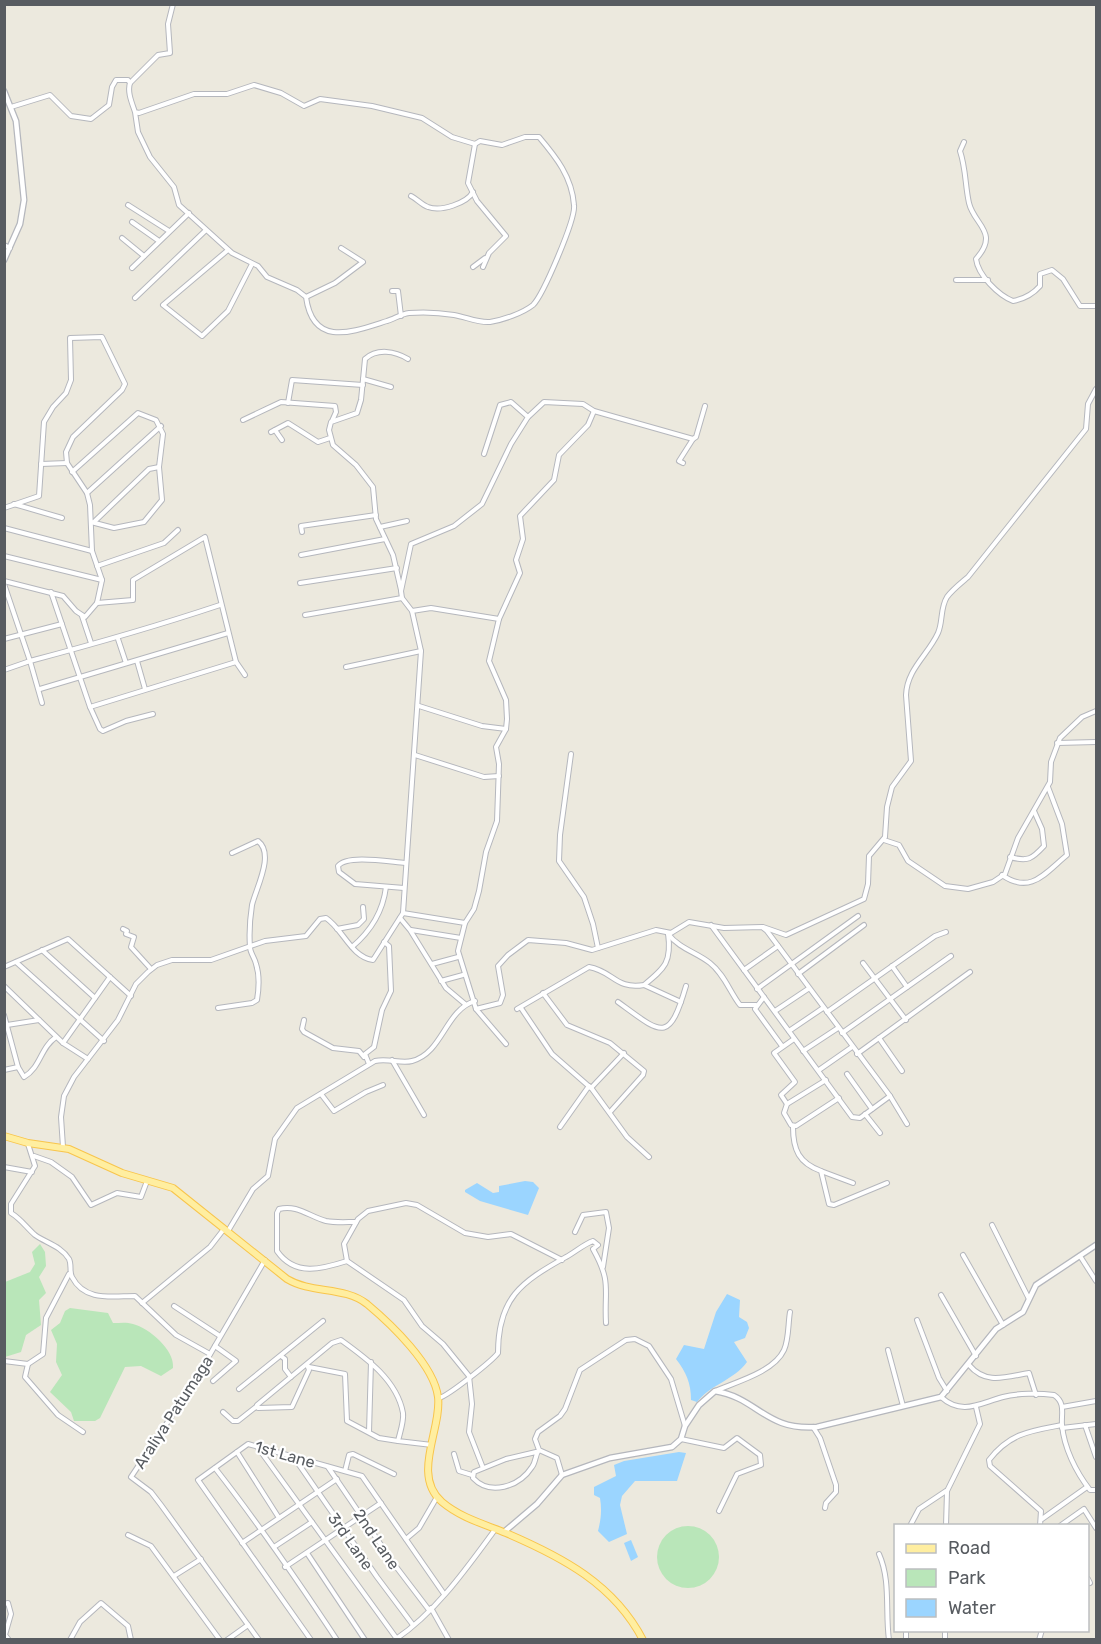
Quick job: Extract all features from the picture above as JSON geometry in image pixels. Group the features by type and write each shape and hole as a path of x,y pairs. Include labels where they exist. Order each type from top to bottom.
{"main road":[{"path":"4,1136 28,1143 63,1147 104,1166 182,1192 295,1284 322,1291 340,1292 365,1303 389,1324 416,1354 433,1382 438,1398 428,1465 431,1484 437,1497 465,1517 494,1531 504,1532 597,1581 623,1609 643,1640"}],"street":[{"path":"135,112 145,112 194,94 227,94 254,85 281,93 304,106 320,99 372,106 422,118 452,137 475,144 480,141 502,145 525,137 539,137 559,161 567,175 574,204 571,227 543,291 526,310 484,322 453,315 408,313 354,333 321,328 310,319 306,297 297,290 267,277 258,266 228,250 179,206 174,187 150,157 138,132 128,88 130,82 158,55 170,52 168,24 173,4"},
{"path":"11,107 50,95 71,116 91,119 109,105 112,87 116,80 130,82"},
{"path":"4,91 18,133 18,160 24,200 20,224 4,260"},
{"path":"964,142 960,151 965,164 964,178 969,207 985,235 984,247 976,259 976,264 988,280 1006,298 1021,300 1040,286 1040,274 1052,270 1064,279 1080,306 1096,306"},
{"path":"473,267 506,236 477,201 468,183 475,144"},
{"path":"411,195 429,207 436,208 457,204 473,192"},
{"path":"128,205 169,231"},
{"path":"132,268 189,213"},
{"path":"132,222 159,241"},
{"path":"135,298 205,231"},
{"path":"122,238 144,256"},
{"path":"4,245 10,248"},
{"path":"306,297 335,283 363,262 341,248"},
{"path":"228,250 163,305 202,336 228,311 252,264"},
{"path":"483,267 486,257"},
{"path":"956,280 988,280"},
{"path":"392,291 398,291 401,316"},
{"path":"4,508 39,496 44,422 52,407 66,393 71,380 70,338 102,337 125,384 122,390 73,437 66,452 67,463 87,493 93,521 92,551 102,580 97,603 88,616 82,616"},
{"path":"331,422 357,413 363,385 365,358 371,354 394,353 408,359"},
{"path":"363,379 391,387"},
{"path":"288,403 292,380 363,385"},
{"path":"668,933 689,922 724,928 762,927 786,935 864,899 868,884 869,856 884,840 892,786 908,769 911,761 906,695 913,669 939,631 941,614 947,597 968,577 1086,429 1088,404 1096,389"},
{"path":"484,454 500,405 511,402 528,417"},
{"path":"401,591 411,544 454,526 482,504 511,444 528,417 548,402 583,404 594,411 693,439"},
{"path":"63,1147 61,1117 64,1096 74,1077 104,1041 136,984 151,969 172,960 211,960 250,945 281,938 306,936 321,920 326,918 365,959 373,960 403,914 421,651 412,611 402,598 397,568 376,514 373,488 356,465 333,445 330,438 331,422 336,412 335,406 273,403 243,420"},
{"path":"683,463 679,460 696,437 705,406"},
{"path":"506,1044 476,1009 458,957 465,923 477,900 486,852 497,821 499,776 496,747 506,729 506,700 489,661 499,619 520,573 516,560 523,546 520,516 554,480 559,454 588,425 594,411"},
{"path":"72,472 138,413 156,420 161,426 163,434 159,467 162,500 144,522 114,528 93,521"},
{"path":"282,440 273,431 288,423 318,442 330,438"},
{"path":"87,493 161,426"},
{"path":"41,464 67,463"},
{"path":"93,521 149,470 159,467"},
{"path":"14,504 62,518"},
{"path":"302,532 301,526 376,514"},
{"path":"380,527 408,521"},
{"path":"4,528 92,551"},
{"path":"97,566 164,543 178,530"},
{"path":"97,603 133,600 133,580 189,544 205,537 220,605 236,662 245,675"},
{"path":"301,555 385,539"},
{"path":"4,556 102,580"},
{"path":"300,583 397,568"},
{"path":"42,703 40,689 4,582 63,596 82,616 90,643"},
{"path":"51,592 97,724 103,730 153,714"},
{"path":"305,615 402,598"},
{"path":"4,670 90,643 117,639 220,605"},
{"path":"4,609 12,607"},
{"path":"412,611 431,608 453,610 499,619"},
{"path":"4,639 62,624"},
{"path":"40,689 126,663 137,662 228,633"},
{"path":"117,639 126,663"},
{"path":"346,667 421,651"},
{"path":"137,662 145,689"},
{"path":"90,707 236,662"},
{"path":"418,706 482,726 506,729"},
{"path":"884,840 899,845 908,861 945,886 968,889 988,884 1002,875 1048,787 1057,743 1082,717 1096,711"},
{"path":"1057,743 1096,742"},
{"path":"571,754 560,835 559,861 584,897 593,924 597,948"},
{"path":"415,755 484,777 499,776"},
{"path":"1002,875 1016,884 1031,883 1067,855 1062,824 1048,787"},
{"path":"1010,857 1027,861 1044,846 1042,829 1034,811"},
{"path":"218,1008 257,1000 259,977 250,945 253,903 265,861 263,847 258,841 232,853"},
{"path":"404,888 355,884 339,872 338,866 341,861 352,859 405,863"},
{"path":"352,947 361,940 384,905 386,887"},
{"path":"337,929 361,923 364,919 363,907"},
{"path":"403,914 465,923"},
{"path":"757,989 858,916"},
{"path":"400,918 411,930 441,981 465,1004"},
{"path":"711,925 852,1117 855,1119 865,1114 890,1096"},
{"path":"798,974 864,925"},
{"path":"762,927 890,1096 907,1124"},
{"path":"123,929 127,931 126,934 134,937 131,947 151,969"},
{"path":"411,930 461,938"},
{"path":"476,1009 500,1003 503,995 498,966 528,940 566,943 583,950 656,930 668,933 676,944 709,962 721,973 727,988 740,1005 756,1005 764,997"},
{"path":"827,1012 935,936 946,932"},
{"path":"644,986 666,965 669,946 668,933"},
{"path":"4,967 69,939 131,996"},
{"path":"365,1058 374,1047 382,1010 391,991 389,945 384,942"},
{"path":"744,970 778,946"},
{"path":"42,950 95,998"},
{"path":"842,1033 951,956"},
{"path":"432,964 458,957"},
{"path":"16,962 104,1041"},
{"path":"863,963 906,1020"},
{"path":"892,965 906,987"},
{"path":"649,1157 627,1137 590,1088 552,1054 519,1009 589,967 598,968 622,986 644,986 681,1002"},
{"path":"857,1054 970,972"},
{"path":"441,981 464,975"},
{"path":"63,1043 110,977"},
{"path":"4,986 56,1037 88,1059"},
{"path":"618,1002 655,1026 665,1029 675,1019 686,986"},
{"path":"774,1011 808,989"},
{"path":"543,993 567,1025 598,1036 624,1053 644,1073 610,1112"},
{"path":"142,1303 210,1247 226,1229 253,1189 268,1176 275,1139 297,1108 321,1093 335,1088 375,1061 411,1061 423,1055 438,1042 444,1030 465,1004 474,1001"},
{"path":"756,1005 755,1009 782,1046"},
{"path":"789,1031 824,1008"},
{"path":"4,1015 18,1067 24,1077 38,1065 44,1048 56,1037"},
{"path":"7,1024 39,1020"},
{"path":"304,1020 302,1029 304,1032 333,1048 359,1052 369,1064"},
{"path":"803,1051 838,1028"},
{"path":"879,1038 902,1071"},
{"path":"787,1104 781,1095 795,1082 774,1053 794,1039"},
{"path":"819,1070 852,1047"},
{"path":"560,1127 590,1088 624,1053"},
{"path":"392,1060 424,1115"},
{"path":"4,1070 18,1067"},
{"path":"847,1074 872,1109"},
{"path":"826,1080 787,1104 784,1113 793,1127 796,1152 809,1167 853,1183"},
{"path":"321,1093 334,1111 383,1085"},
{"path":"793,1127 839,1098"},
{"path":"865,1114 880,1133"},
{"path":"4,1361 28,1364 43,1354 46,1318 70,1273 70,1261 63,1252 36,1235 22,1219 10,1211 10,1204 32,1172 36,1162 28,1143"},
{"path":"34,1156 51,1162 72,1177 92,1205 117,1193 141,1197 147,1181"},
{"path":"4,1167 32,1172"},
{"path":"821,1171 829,1204 834,1205 887,1184"},
{"path":"483,1467 469,1432 472,1404 469,1376 443,1344 422,1326 404,1300 347,1261 344,1244 356,1222 368,1211 406,1203 417,1205 465,1233 488,1237 511,1234 562,1260"},
{"path":"347,1261 322,1269 295,1268 277,1251 277,1213 279,1209 291,1208 303,1210 324,1221 356,1222"},
{"path":"575,1232 583,1215 606,1212 609,1228 603,1268 608,1296 606,1323"},
{"path":"992,1225 1026,1296 1030,1299"},
{"path":"438,1398 445,1397 469,1376 493,1360 498,1353 500,1328 508,1301 517,1288 593,1241 598,1245 593,1250 603,1268"},
{"path":"714,1391 729,1394 789,1427 813,1427 941,1397 948,1392 996,1329 1023,1312 1036,1285 1096,1245"},
{"path":"963,1255 1003,1325"},
{"path":"1080,1256 1096,1281"},
{"name":"Araliya Patumaga","path":"259,1640 150,1492 131,1477 215,1346 265,1260"},
{"path":"70,1273 78,1286 92,1295 135,1296 176,1335 210,1354"},
{"path":"941,1295 976,1356"},
{"path":"174,1306 220,1336"},
{"path":"504,1532 537,1504 562,1475 622,1455 672,1447 681,1439 685,1426 699,1405 714,1391 765,1368 780,1357 785,1348 790,1312"},
{"path":"917,1320 939,1378 948,1392"},
{"path":"240,1389 324,1321"},
{"path":"223,1412 233,1421 238,1420 338,1340 370,1362 388,1382 403,1416 398,1441"},
{"path":"454,1454 459,1471 472,1475 476,1482 497,1487 513,1486 533,1467 537,1451 535,1439 538,1432 565,1409 580,1370 626,1340 643,1341 649,1346 671,1379 685,1426"},
{"path":"213,1381 236,1360 215,1346"},
{"path":"888,1350 903,1406"},
{"path":"280,1356 285,1359 285,1369 292,1377"},
{"path":"369,1432 370,1362"},
{"path":"28,1364 25,1377 58,1415 83,1432"},
{"path":"257,1406 260,1409 292,1407 308,1365"},
{"path":"308,1365 345,1374 347,1421 379,1438 432,1445"},
{"path":"969,1365 981,1377 991,1379 1029,1372 1036,1395"},
{"path":"941,1397 952,1405 976,1407 1002,1397 1054,1395 1060,1400 1062,1407 1062,1427 1074,1468 1087,1487 1096,1490"},
{"path":"1062,1407 1096,1401"},
{"path":"946,1524 947,1491 980,1424 976,1407"},
{"path":"1040,1524 1041,1511 990,1466 990,1460 1010,1438 1028,1432 1096,1424"},
{"path":"1085,1425 1096,1457"},
{"path":"813,1427 820,1438 836,1485 836,1492 826,1503 825,1508"},
{"path":"681,1439 724,1448 737,1438 760,1455 761,1465 737,1474 719,1512"},
{"name":"1st Lane","path":"311,1640 198,1480 248,1444 256,1444 362,1476 444,1594"},
{"path":"256,1444 396,1639 414,1625 444,1594 494,1531"},
{"path":"472,1475 483,1467 537,1451 557,1458 562,1475"},
{"path":"237,1452 279,1518"},
{"path":"345,1471 349,1455 352,1454 394,1474"},
{"name":"3rd Lane","path":"292,1455 414,1625"},
{"name":"2nd Lane","path":"328,1466 430,1609 449,1640"},
{"path":"214,1468 262,1529 285,1567 337,1640"},
{"path":"242,1543 337,1479"},
{"path":"1042,1518 1087,1487"},
{"path":"910,1524 919,1509 947,1491"},
{"path":"406,1539 420,1528 437,1497"},
{"path":"285,1567 381,1503"},
{"path":"1062,1524 1084,1509 1096,1527"},
{"path":"274,1547 312,1522"},
{"path":"128,1535 151,1546 220,1640"},
{"path":"307,1553 365,1640"},
{"path":"879,1554 887,1570 885,1611 889,1640"},
{"path":"174,1576 201,1559"},
{"path":"887,1590 894,1590"},
{"path":"4,1604 8,1603 11,1614 4,1635 9,1640"},
{"path":"70,1640 80,1622 101,1603 128,1626 131,1640"},
{"path":"227,1640 248,1625"}],"green space":[{"path":"40,1244 45,1252 46,1266 39,1277 46,1293 39,1300 41,1325 26,1335 21,1352 5,1357 5,1282 30,1272 35,1264 32,1252"},
{"path":"70,1308 108,1313 113,1323 131,1323 146,1330 160,1341 170,1354 173,1368 161,1376 141,1366 125,1367 100,1418 95,1421 74,1421 71,1412 50,1392 62,1375 56,1362 57,1344 51,1330 60,1323 65,1311"},
{"path":"682,1526 694,1526 710,1535 717,1545 719,1557 717,1569 710,1579 694,1588 682,1588 671,1583 662,1574 657,1563 657,1551 662,1540 671,1531"}],"water":[{"path":"525,1181 533,1182 539,1188 528,1215 480,1201 465,1192 477,1183 493,1193 499,1192 499,1186"},
{"path":"727,1294 740,1300 739,1317 747,1322 749,1328 745,1338 734,1342 747,1362 697,1402 691,1400 687,1378 676,1359 684,1345 704,1349 716,1312"},
{"path":"679,1452 686,1453 677,1481 635,1481 622,1496 620,1505 627,1534 609,1542 598,1531 601,1502 600,1498 594,1495 594,1487 616,1476 614,1465 624,1461"},
{"path":"631,1540 638,1557 631,1561 624,1543"}]}
